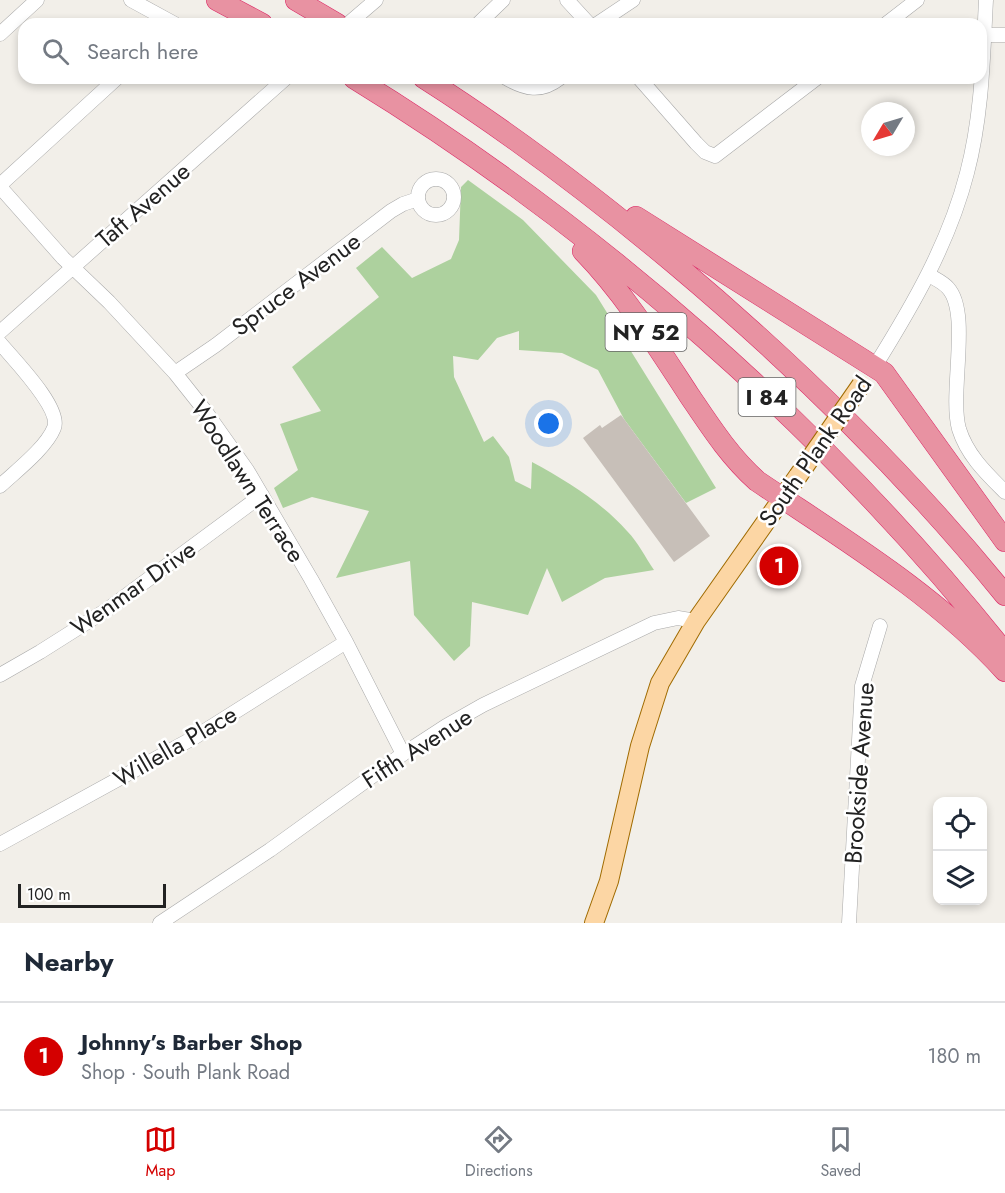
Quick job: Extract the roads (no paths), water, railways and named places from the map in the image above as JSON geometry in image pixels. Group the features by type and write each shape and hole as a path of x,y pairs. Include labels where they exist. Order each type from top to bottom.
{"highway":[{"path":"217,0 251,18"},
{"path":"297,1 327,18"},
{"name":"I 84","path":"363,84 498,174 584,239 707,342 784,413 852,481 917,550 1005,653"},
{"name":"I 84","path":"433,84 566,177 649,243 773,351 887,462 1005,595"},
{"path":"520,144 875,366 891,380 1005,541"},
{"name":"NY 52","path":"498,174 593,261 731,455 757,481 783,498"},
{"path":"783,498 939,608 977,641 1005,671"}],"main road":[{"name":"South Plank Road","path":"594,923 609,881 652,704 669,665 696,621 875,366"}],"street":[{"path":"0,34 38,0"},
{"path":"131,0 162,18"},
{"path":"355,18 376,0"},
{"path":"484,18 503,0"},
{"path":"567,0 584,18"},
{"path":"606,18 633,0"},
{"path":"894,18 917,0"},
{"name":"South Plank Road","path":"985,18 986,0"},
{"path":"987,35 1005,35"},
{"path":"0,186 110,84"},
{"name":"Taft Avenue","path":"0,332 274,84"},
{"path":"517,84 537,89 547,84"},
{"path":"644,84 696,143 711,155 719,154 809,84"},
{"name":"South Plank Road","path":"875,366 928,276 956,212 968,172 982,84"},
{"name":"Woodlawn Terrace","path":"0,186 73,267 175,373 206,412 262,495 346,642 403,754"},
{"name":"Spruce Avenue","path":"175,373 216,345 391,211 418,199"},
{"path":"928,276 949,288 955,299 958,314 955,406 959,430 973,457 1005,492"},
{"path":"0,344 49,403 54,413 54,428 44,443 0,486"},
{"name":"Wenmar Drive","path":"0,675 108,609 262,495"},
{"name":"Fifth Avenue","path":"160,923 270,849 403,754 474,710 654,623 678,618 696,621"},
{"name":"Brookside Avenue","path":"849,923 862,686 880,626"},
{"name":"Willella Place","path":"0,844 195,737 346,642"}],"place":[{"name":"Johnny’s Barber Shop","path":"779,566"}]}
